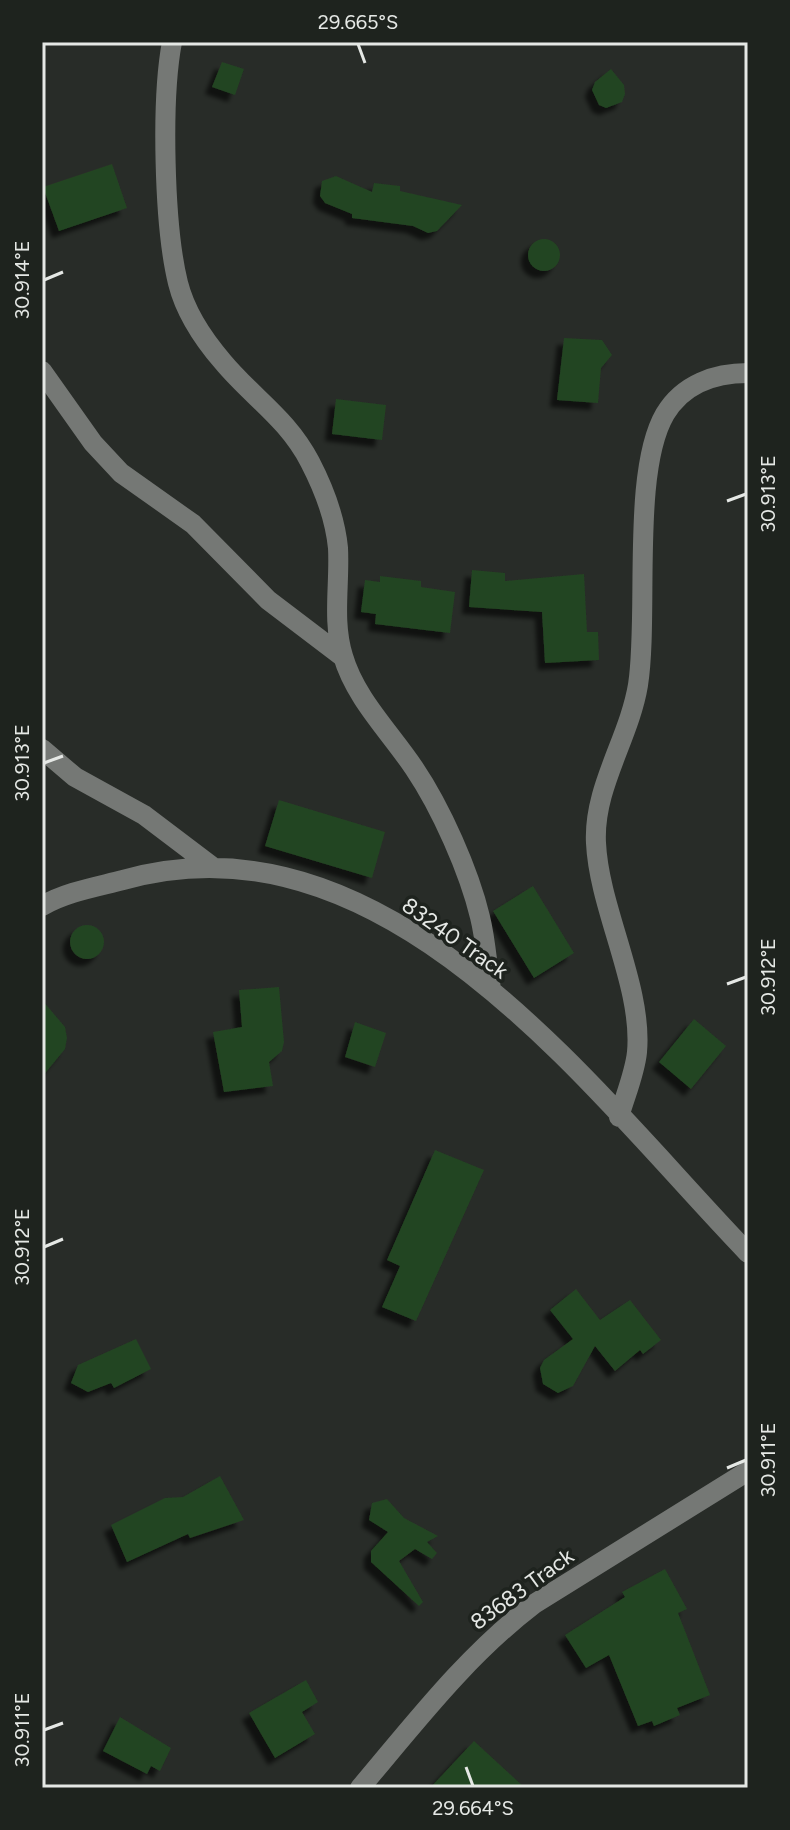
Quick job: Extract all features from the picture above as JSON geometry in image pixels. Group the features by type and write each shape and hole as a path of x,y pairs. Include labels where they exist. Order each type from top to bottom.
{"street":[{"path":"172,42 168,62 167,141 170,238 179,286 206,341 224,364 283,419 309,459 328,500 338,545 336,626 343,657 374,713 416,770 457,852 480,917 491,989"},
{"path":"42,371 93,443 121,473 193,524 268,600 343,657"},
{"path":"619,1117 637,1052 634,1016 595,844 597,813 637,690 653,452 666,414 685,392 706,378 748,373"},
{"path":"42,749 75,777 144,815 214,868"},
{"name":"83240 Track","path":"42,906 137,876 182,867 272,875 323,887 387,919 491,989 619,1117 748,1253"},
{"name":"83683 Track","path":"360,1788 478,1650 502,1628 545,1597 748,1471"}],"building":[{"path":"222,62 244,69 235,95 212,87"},
{"path":"611,69 624,85 625,94 622,102 606,108 599,105 592,90 595,82"},
{"path":"112,164 127,208 59,231 43,187"},
{"path":"336,176 372,192 374,183 400,186 400,191 462,205 437,231 428,233 413,226 352,218 352,214 325,203 320,196 322,181"},
{"path":"544,239 555,244 560,255 555,266 544,271 533,266 528,255 533,244"},
{"path":"564,338 602,340 612,355 601,368 598,403 557,400"},
{"path":"336,399 386,405 382,440 332,434"},
{"path":"472,570 505,573 505,581 584,574 587,632 598,632 599,660 545,663 542,612 469,607"},
{"path":"380,576 421,581 421,587 455,592 450,633 375,624 376,614 361,612 365,580 380,582"},
{"path":"279,800 385,832 372,878 265,846"},
{"path":"533,886 574,953 534,978 493,911"},
{"path":"87,925 99,930 104,942 99,954 87,959 75,954 70,942 75,930"},
{"path":"279,987 284,1042 282,1051 269,1062 273,1086 224,1092 213,1032 242,1027 239,990"},
{"path":"42,1000 65,1027 67,1038 65,1049 42,1077"},
{"path":"694,1019 726,1046 691,1089 659,1062"},
{"path":"355,1022 386,1033 375,1067 345,1057"},
{"path":"435,1150 484,1170 416,1321 382,1307 400,1266 387,1260"},
{"path":"576,1289 600,1320 630,1300 661,1340 643,1354 640,1350 615,1371 595,1346 573,1386 558,1393 543,1384 540,1368 544,1360 573,1339 550,1310"},
{"path":"136,1339 151,1369 114,1388 111,1383 88,1392 71,1383 78,1365"},
{"path":"220,1476 244,1520 190,1538 188,1534 127,1562 111,1525 165,1498 183,1497"},
{"path":"387,1499 404,1518 438,1536 427,1542 437,1553 432,1559 415,1549 399,1561 423,1602 419,1606 371,1562 371,1551 388,1532 369,1520 372,1503"},
{"path":"665,1569 687,1609 678,1613 710,1695 677,1708 680,1715 654,1726 652,1721 638,1726 609,1655 586,1668 565,1635 625,1597 622,1592"},
{"path":"306,1680 318,1702 302,1712 315,1734 275,1758 249,1713"},
{"path":"120,1717 171,1748 160,1771 151,1766 147,1774 103,1751"},
{"path":"474,1741 525,1788 430,1788"}]}
